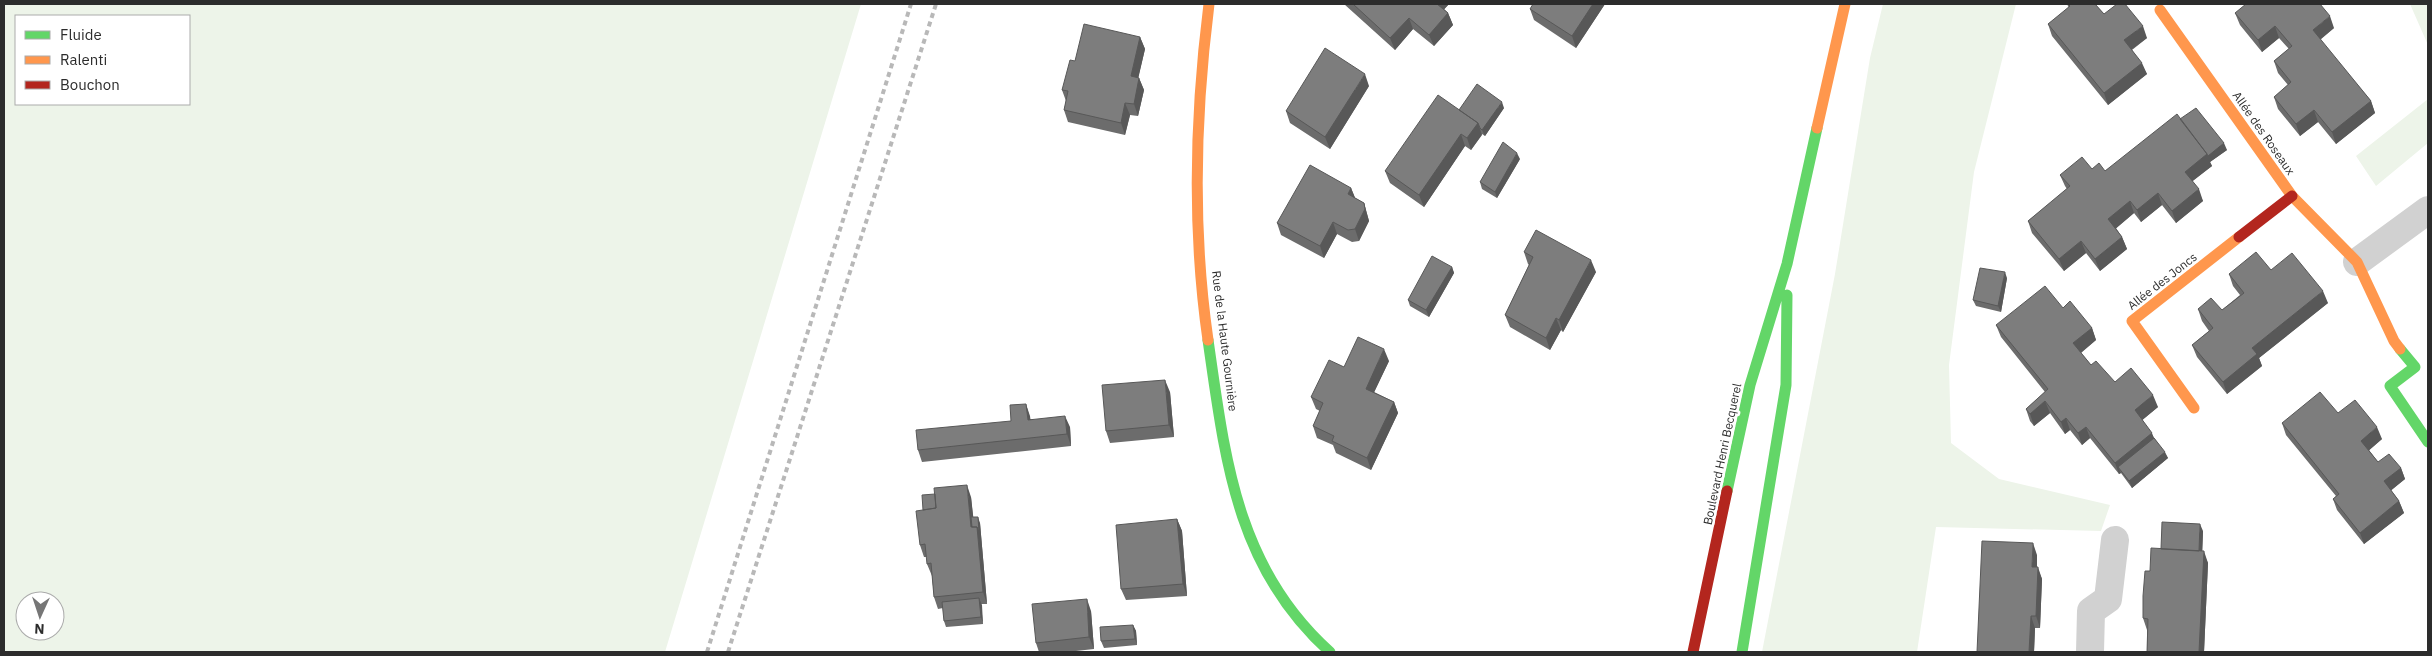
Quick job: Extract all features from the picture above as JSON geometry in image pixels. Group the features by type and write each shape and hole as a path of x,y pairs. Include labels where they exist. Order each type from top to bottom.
{"street":[{"name":"Rue de la Haute Gournière","path":"1209,4 1200,77 1197,200 1209,347 1222,426 1235,491 1249,538 1269,580 1294,615 1330,652"},
{"name":"Boulevard Henri Becquerel","path":"1693,652 1750,385 1788,264 1845,4"},
{"name":"Allée des Roseaux","path":"2160,10 2292,196 2357,262 2394,341 2415,367 2390,386 2428,442"},
{"name":"Allée des Joncs","path":"2194,408 2132,321 2292,196"},
{"path":"2357,262 2428,210"},
{"name":"Boulevard Henri Becquerel","path":"1742,652 1786,385 1788,264"},
{"path":"2090,652 2091,611 2108,600 2114,540"}],"shaded area":[{"path":"4,4 861,4 665,652 4,652"},
{"path":"1883,4 2016,4 1974,172 1949,365 1951,443 1999,479 2110,505 2101,531 1936,527 1917,652 1762,652 1835,274 1870,58"},
{"path":"2410,4 2428,4 2428,45"},
{"path":"2428,99 2428,143 2376,186 2356,156"}],"building":[{"path":"1353,4 1437,4 1448,13 1429,35 1409,18 1390,38"},
{"path":"1533,4 1593,4 1572,36 1530,9"},
{"path":"2068,4 2095,4 2104,14 2117,4 2125,4 2143,26 2124,40 2142,63 2104,93 2048,24 2070,6"},
{"path":"2246,4 2320,4 2330,16 2313,30 2371,101 2332,132 2314,110 2296,124 2274,97 2291,82 2274,61 2292,46 2275,26 2258,40 2235,13"},
{"path":"1084,24 1140,37 1131,76 1139,78 1134,104 1125,103 1121,123 1064,110 1068,91 1062,90 1070,60 1075,61"},
{"path":"1325,48 1365,74 1325,137 1286,111"},
{"path":"1477,84 1502,102 1482,130 1478,123 1459,110"},
{"path":"1438,95 1478,123 1467,138 1461,134 1419,195 1385,171"},
{"path":"2196,108 2224,143 2208,156 2180,119"},
{"path":"2177,114 2207,154 2185,172 2199,189 2172,211 2158,193 2137,210 2130,201 2108,219 2122,237 2095,259 2081,241 2059,259 2028,221 2070,186 2060,175 2082,157 2092,169 2099,163 2105,171"},
{"path":"1503,142 1517,153 1495,192 1480,182"},
{"path":"1310,165 1351,188 1348,194 1364,203 1365,209 1355,229 1348,230 1333,222 1320,246 1277,223"},
{"path":"1536,230 1591,260 1559,320 1556,318 1546,338 1505,315 1533,257 1524,252"},
{"path":"2256,252 2271,270 2292,253 2323,291 2252,348 2257,354 2223,382 2192,345 2213,328 2198,309 2211,298 2222,310 2244,293 2229,274"},
{"path":"1432,256 1452,267 1426,310 1408,300"},
{"path":"1980,268 2005,272 1998,306 1973,300"},
{"path":"2045,286 2063,308 2070,301 2092,328 2073,343 2091,365 2096,361 2115,382 2131,368 2153,395 2135,410 2152,433 2115,463 2086,427 2078,433 2066,418 2061,422 2045,401 2030,414 2026,409 2048,389 1996,325"},
{"path":"1358,337 1384,349 1366,389 1394,402 1367,458 1332,441 1334,436 1313,426 1323,403 1311,397 1329,360 1344,367"},
{"path":"1165,380 1169,425 1106,431 1102,385"},
{"path":"2320,392 2338,413 2355,400 2377,427 2361,441 2378,462 2389,454 2401,468 2384,481 2399,501 2360,533 2333,499 2339,494 2282,423"},
{"path":"1026,404 1028,420 1065,416 1067,434 918,450 916,430 1011,421 1010,405"},
{"path":"2154,438 2165,452 2129,481 2118,467"},
{"path":"967,485 971,527 977,527 983,592 934,597 931,563 927,564 925,544 920,545 916,511 936,508 934,488"},
{"path":"935,494 936,508 923,510 922,495"},
{"path":"971,517 978,517 979,532 977,527 972,527"},
{"path":"1177,519 1183,584 1121,589 1116,525"},
{"path":"2162,522 2200,524 2199,551 2161,549"},
{"path":"1982,541 2033,543 2032,567 2038,567 2036,616 2031,616 2029,652 1977,652"},
{"path":"2151,548 2204,551 2199,652 2147,652 2148,619 2143,618 2143,596 2145,571 2150,571"},
{"path":"979,598 981,617 944,621 942,602"},
{"path":"1087,599 1089,637 1036,643 1032,604"},
{"path":"1133,625 1135,639 1101,641 1100,627"}],"railway":[{"path":"707,652 911,4"},
{"path":"728,652 936,4"}],"traffic: fast":[{"path":"1727,491 1750,385 1787,264 1817,128"},
{"path":"1742,652 1786,385 1787,295"},
{"path":"1208,340 1221,427 1240,509 1255,547 1274,584 1298,619 1330,652"},
{"path":"2400,349 2415,367 2390,386 2428,442"}],"traffic: slow":[{"path":"1208,340 1199,256 1197,172 1198,130 1209,4"},
{"path":"1817,128 1845,4"},
{"path":"2160,10 2292,196 2357,262 2394,341 2400,349"},
{"path":"2194,408 2132,321 2239,237"}],"traffic: jam":[{"path":"2239,237 2292,196"},
{"path":"1693,652 1727,491"}]}
